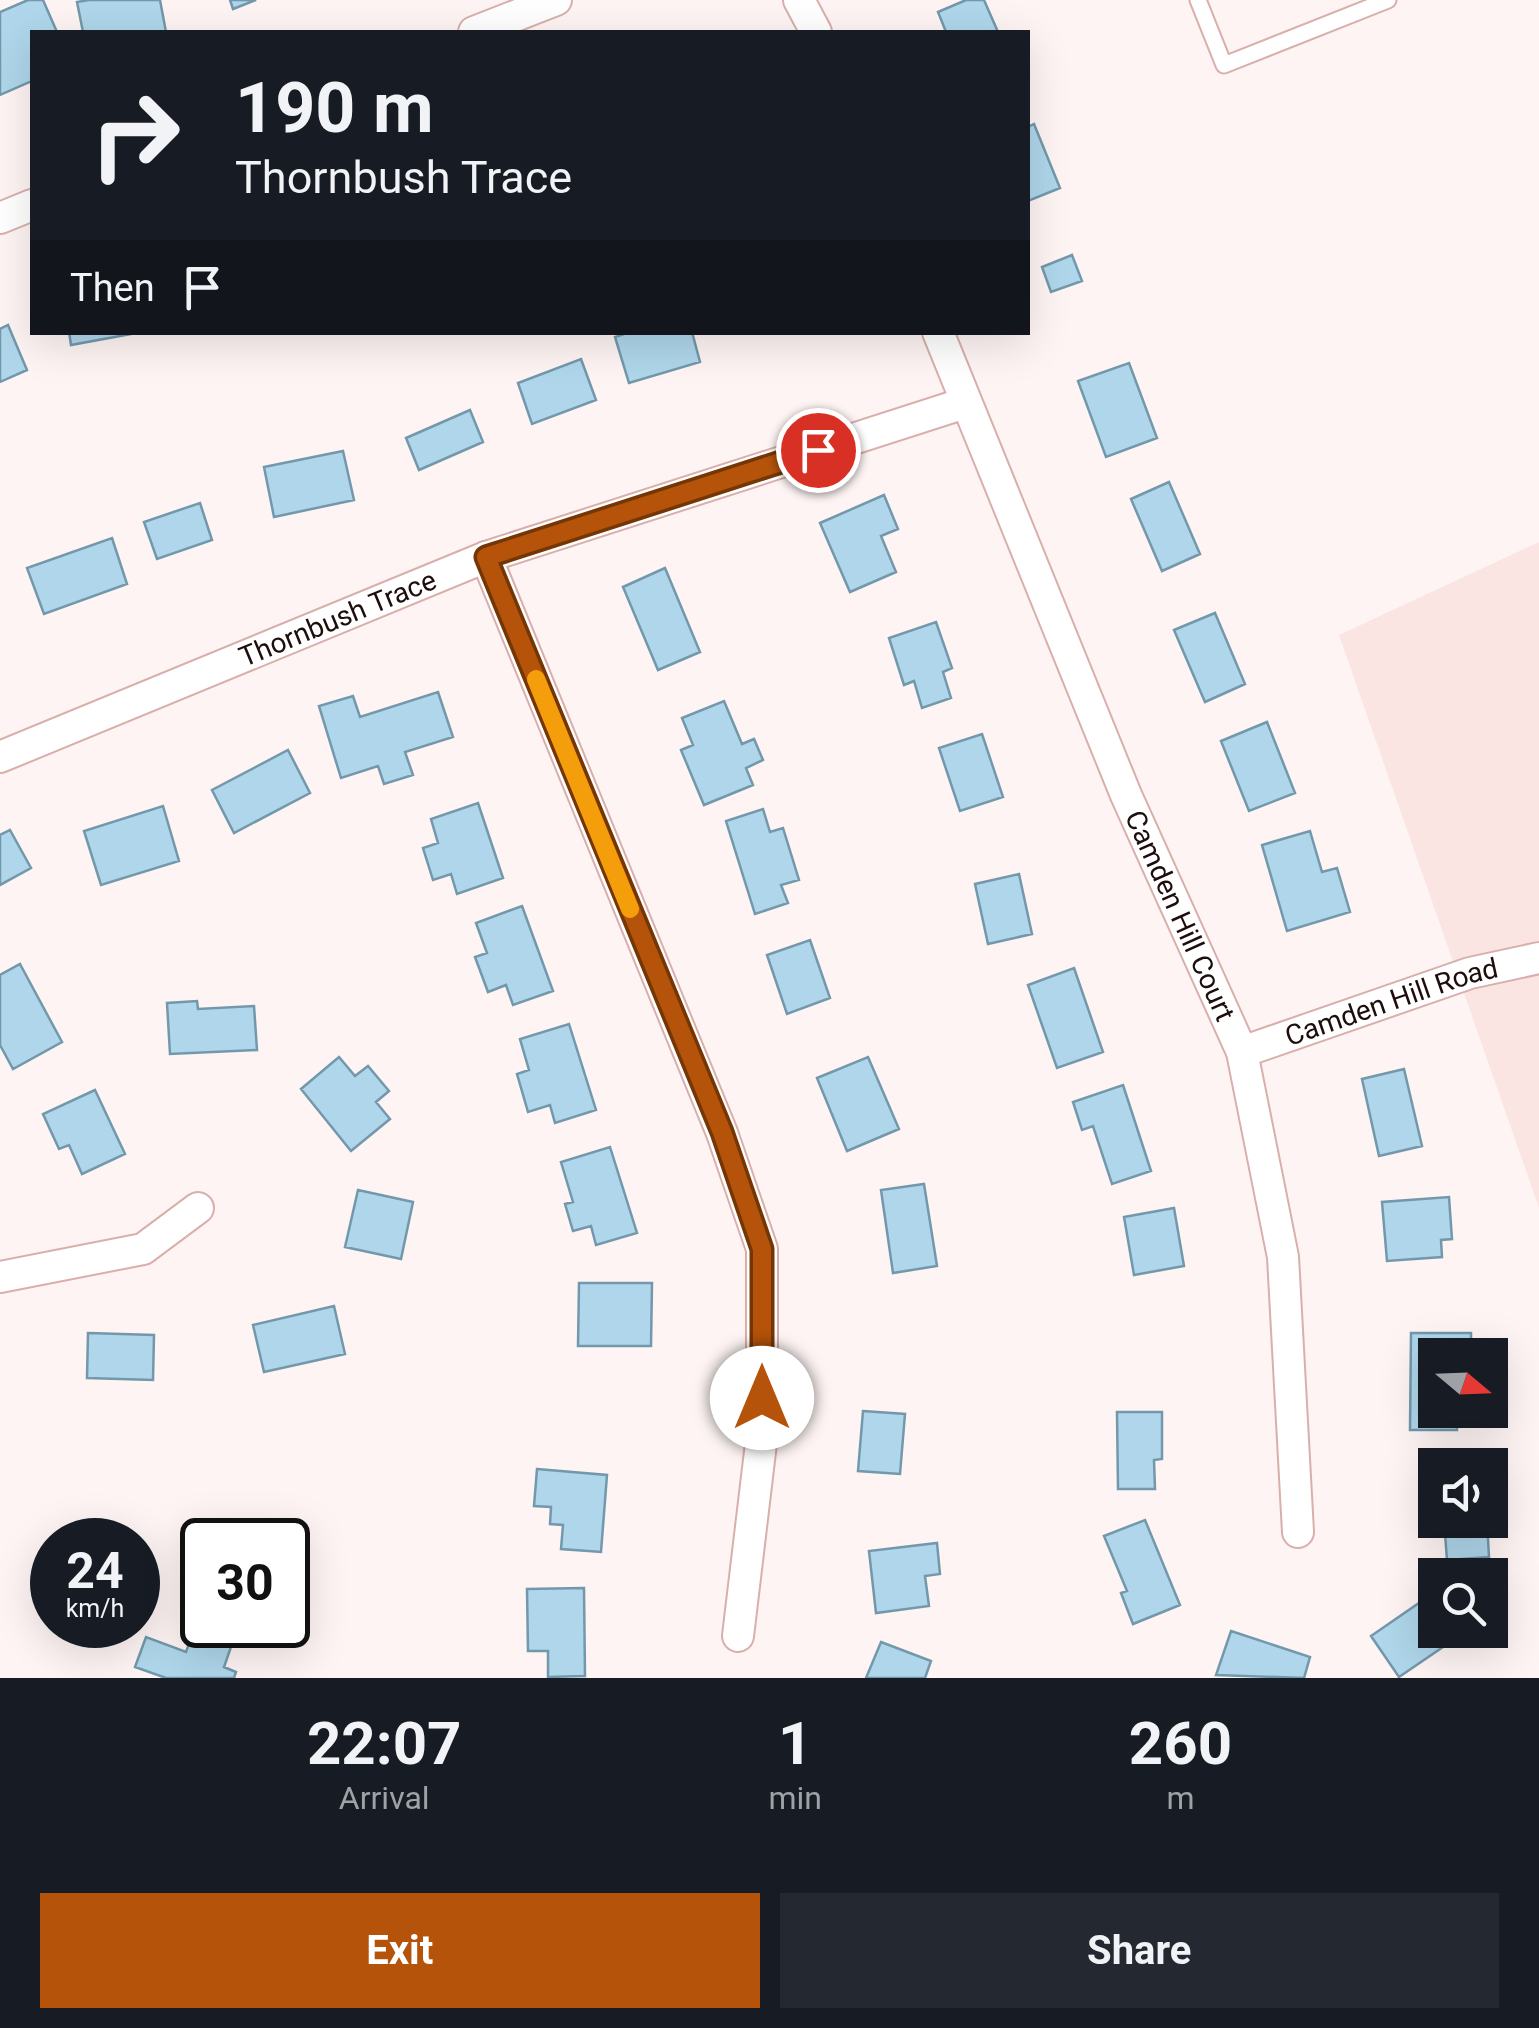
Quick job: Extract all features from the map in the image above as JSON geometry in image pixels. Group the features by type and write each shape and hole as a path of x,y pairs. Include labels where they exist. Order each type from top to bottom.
{"street":[{"path":"479,30 556,0"},
{"path":"799,0 815,30"},
{"path":"0,218 30,206"},
{"name":"Camden Hill Court","path":"939,335 1126,794 1242,1052 1284,1257 1298,1532"},
{"name":"Thornbush Trace","path":"0,757 486,557 965,403"},
{"path":"486,557 722,1132 762,1249 762,1435 738,1636"},
{"name":"Camden Hill Road","path":"1242,1052 1470,972 1539,958"},
{"path":"0,1277 142,1249 198,1208"}],"lane":[{"path":"1198,0 1224,65 1388,0"}],"shaded area":[{"path":"1539,542 1539,1208 1339,635"}],"building":[{"path":"28,0 43,0 56,30 30,30 30,82 0,95 0,12"},
{"path":"160,0 166,30 83,30 77,2"},
{"path":"230,0 256,0 233,9"},
{"path":"966,0 984,0 997,30 945,30 938,12"},
{"path":"1034,124 1060,188 1030,200 1030,126"},
{"path":"1072,255 1082,281 1051,292 1042,267"},
{"path":"8,325 27,370 0,382 0,329"},
{"path":"69,335 126,335 71,345"},
{"path":"693,335 700,362 629,383 615,337"},
{"path":"581,359 596,400 532,424 518,383"},
{"path":"1129,363 1157,438 1106,457 1078,381"},
{"path":"470,410 483,442 419,470 406,438"},
{"path":"343,451 354,500 274,517 264,467"},
{"path":"1169,482 1200,554 1162,571 1131,499"},
{"path":"884,495 898,529 881,536 896,572 850,592 820,523"},
{"path":"200,503 212,540 157,559 144,522"},
{"path":"112,538 127,584 44,614 27,568"},
{"path":"665,568 700,652 658,670 623,587"},
{"path":"1215,613 1245,684 1205,702 1174,630"},
{"path":"936,622 952,668 943,672 951,698 922,708 914,681 904,685 889,638"},
{"path":"438,692 453,737 405,752 413,775 384,784 378,766 341,778 319,706 353,696 360,717"},
{"path":"724,701 742,744 754,739 763,760 746,768 753,785 704,805 681,750 693,745 682,718"},
{"path":"1267,722 1295,793 1249,811 1221,741"},
{"path":"982,734 1003,797 960,811 939,748"},
{"path":"288,750 310,793 234,833 212,790"},
{"path":"478,803 503,878 457,894 451,874 433,880 423,848 438,843 431,819"},
{"path":"163,806 179,861 101,885 84,831"},
{"path":"763,809 770,832 783,828 799,880 781,885 788,903 755,914 726,821"},
{"path":"10,830 31,868 0,885 0,835"},
{"path":"1310,831 1322,872 1337,868 1350,912 1287,931 1262,845"},
{"path":"1019,874 1032,934 988,944 975,884"},
{"path":"522,906 553,991 513,1005 506,985 488,992 475,957 487,953 476,923"},
{"path":"810,940 830,998 787,1014 767,955"},
{"path":"20,964 62,1042 13,1069 0,1045 0,975"},
{"path":"1074,968 1103,1052 1057,1068 1028,985"},
{"path":"197,1001 198,1009 254,1006 257,1050 170,1054 167,1003"},
{"path":"569,1024 596,1110 555,1123 550,1105 528,1112 517,1074 529,1070 520,1039"},
{"path":"339,1057 355,1076 368,1066 389,1091 376,1102 390,1119 351,1151 301,1089"},
{"path":"868,1057 899,1129 847,1151 817,1078"},
{"path":"1404,1069 1422,1146 1379,1156 1362,1079"},
{"path":"1123,1085 1151,1171 1112,1184 1093,1126 1082,1130 1073,1102"},
{"path":"95,1090 125,1154 82,1174 69,1145 59,1149 43,1114"},
{"path":"610,1147 637,1233 596,1245 591,1226 573,1231 565,1204 573,1202 561,1162"},
{"path":"924,1184 937,1266 893,1273 881,1190"},
{"path":"358,1190 413,1202 401,1259 345,1247"},
{"path":"1449,1197 1452,1239 1441,1240 1442,1257 1387,1261 1382,1202"},
{"path":"1174,1208 1184,1266 1134,1275 1124,1217"},
{"path":"579,1283 652,1283 651,1346 578,1346"},
{"path":"334,1306 345,1354 264,1372 253,1325"},
{"path":"88,1333 154,1335 153,1380 87,1378"},
{"path":"1411,1333 1471,1333 1471,1338 1418,1338 1418,1428 1457,1430 1410,1430"},
{"path":"863,1411 905,1414 900,1474 858,1471"},
{"path":"1117,1412 1162,1412 1162,1459 1154,1460 1155,1489 1118,1489"},
{"path":"537,1469 607,1475 601,1552 561,1549 563,1525 550,1524 551,1507 534,1506"},
{"path":"1145,1520 1180,1605 1133,1624 1121,1593 1127,1591 1104,1536"},
{"path":"1445,1538 1488,1538 1489,1557 1447,1558"},
{"path":"937,1543 940,1574 925,1576 929,1606 876,1613 869,1551"},
{"path":"584,1588 585,1676 548,1677 548,1651 528,1651 527,1589"},
{"path":"1418,1604 1418,1648 1442,1648 1399,1677 1371,1636"},
{"path":"1231,1631 1310,1657 1304,1678 1216,1675"},
{"path":"160,1642 186,1652 187,1648 231,1648 224,1667 236,1672 234,1678 166,1678 135,1667 142,1648 160,1648"},
{"path":"881,1642 931,1661 925,1678 866,1678"}],"slow traffic":[{"path":"536,679 630,909"}],"route":[{"path":"762,1398 762,1249 722,1132 486,557 818,450"}]}
